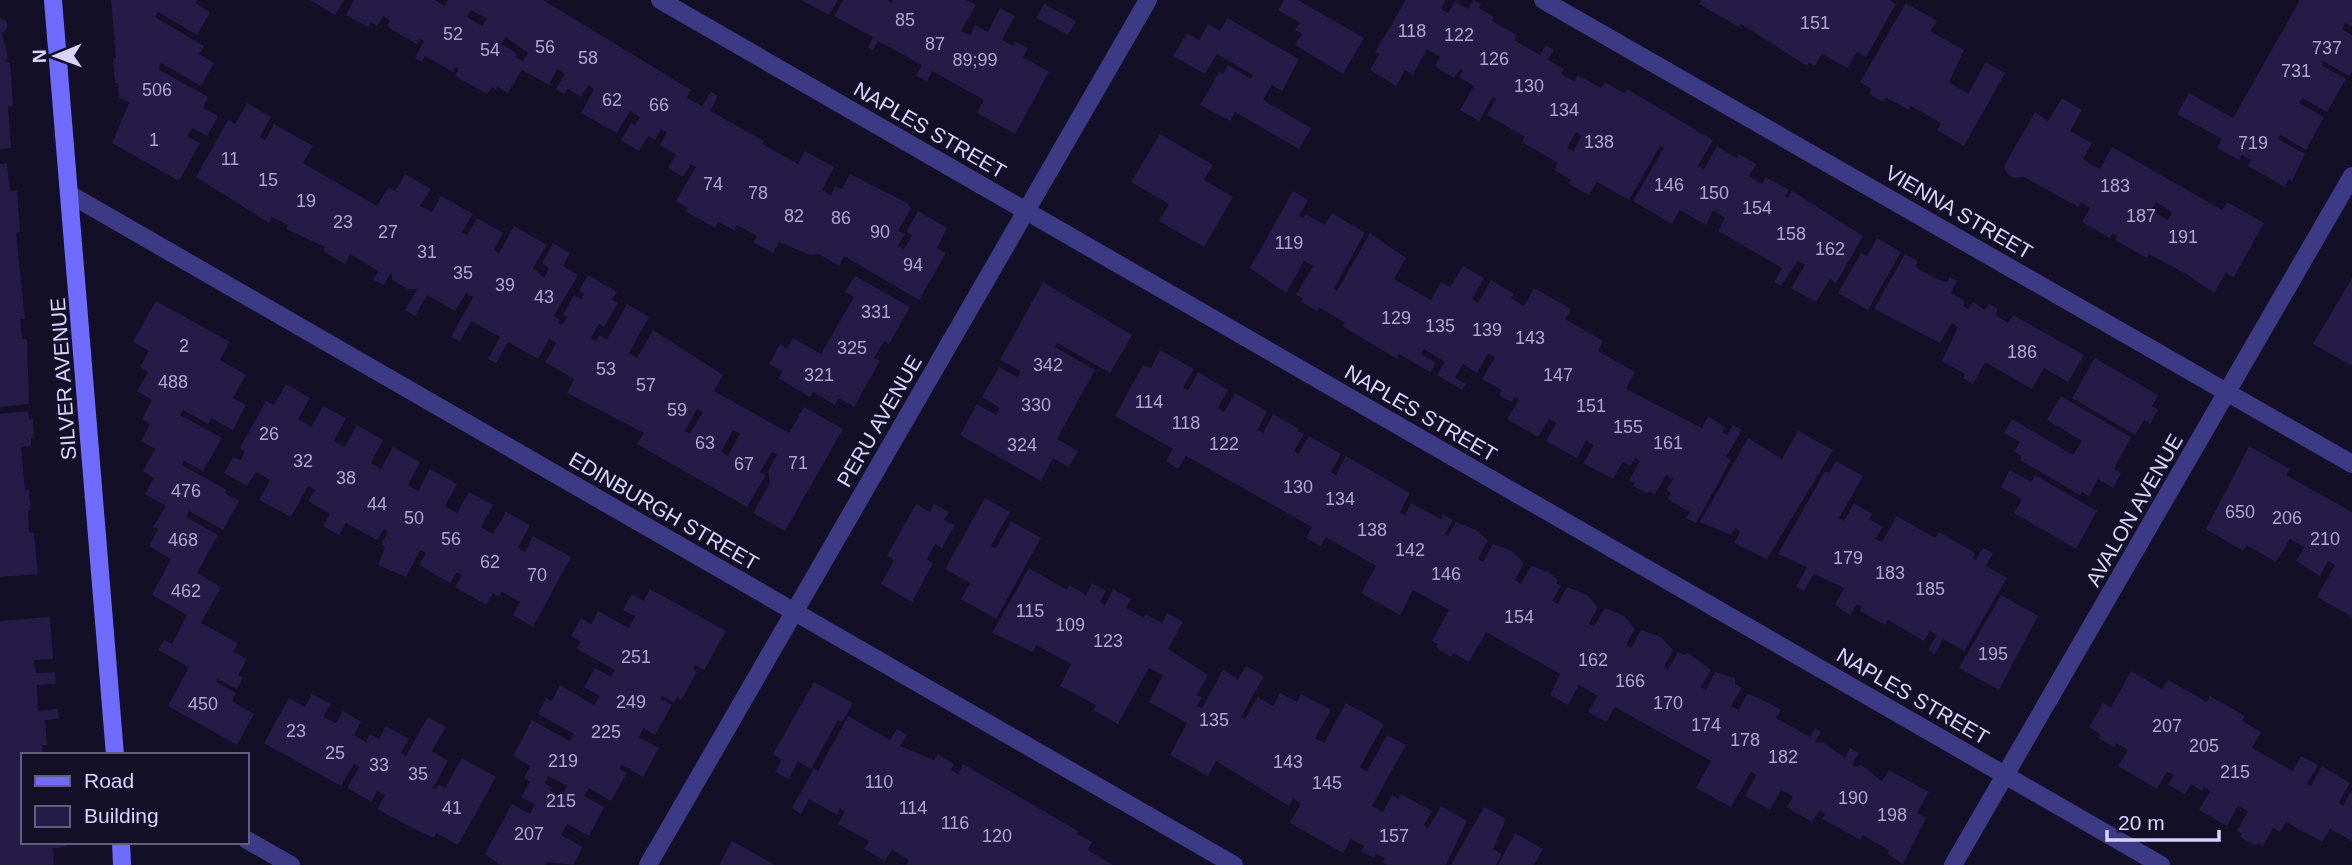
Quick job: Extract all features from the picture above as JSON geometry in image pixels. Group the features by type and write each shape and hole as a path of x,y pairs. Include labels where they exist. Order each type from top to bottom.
{"main road":[{"name":"SILVER AVENUE","path":"53,0 115,753"},
{"path":"121,844 122,865"}],"street":[{"name":"NAPLES STREET","path":"660,0 2161,865"},
{"name":"PERU AVENUE","path":"648,865 1148,0"},
{"name":"VIENNA STREET","path":"1544,0 2352,464"},
{"name":"AVALON AVENUE","path":"1953,865 2352,176"},
{"name":"EDINBURGH STREET","path":"71,195 1234,865"},
{"path":"248,840 291,865"}],"building":[{"path":"111,0 197,0 195,3 210,12 197,35 158,12 155,17 204,46 199,54 214,63 201,86 161,63 158,69 208,97 203,108 218,116 207,136 192,128 187,136 200,143 179,181 112,143 129,103 119,97 118,83 115,83 113,58 116,58"},
{"path":"310,0 344,0 335,15"},
{"path":"354,0 435,0 445,6 448,0 543,0 691,90 687,98 702,106 711,92 718,96 710,111 764,141 762,144 798,164 805,151 834,167 822,190 831,195 835,186 842,189 850,174 907,203 911,208 898,231 905,234 898,246 904,249 912,235 906,232 918,211 947,228 937,248 946,253 919,300 844,256 839,266 819,254 810,255 779,242 773,253 753,242 757,236 737,225 734,230 718,222 715,228 685,211 688,208 676,201 696,167 691,164 683,177 668,168 676,155 660,145 667,132 661,129 655,140 648,136 639,151 621,140 631,123 635,125 640,117 630,111 617,133 581,113 594,89 588,85 581,97 568,89 564,94 556,89 565,74 557,69 549,85 522,70 508,93 498,87 496,90 492,87 487,94 455,76 459,68 456,67 453,72 425,56 422,62 415,58 424,41 420,39 417,44 387,27 390,20 383,16 377,26 371,22 368,27 346,15","holes":["471,10 487,19 482,26 467,17","506,37 528,53 523,61 515,57 517,53 501,44"]},
{"path":"801,0 838,0 829,15"},
{"path":"843,0 887,0 892,3 893,0 966,0 976,5 961,31 970,35 975,25 988,32 1000,8 1015,16 1002,40 1013,46 1016,42 1028,48 1023,57 1049,72 1015,134 977,113 984,100 932,71 927,81 916,76 922,65 878,41 873,50 868,47 873,37 834,16"},
{"path":"1284,0 1298,0 1364,38 1343,74 1295,45 1302,34 1295,30 1300,23 1278,10"},
{"path":"1406,0 1446,0 1441,9 1448,13 1455,1 1468,9 1473,0 1481,4 1479,8 1494,17 1492,21 1517,35 1514,40 1540,55 1546,45 1554,50 1548,60 1564,69 1561,74 1574,81 1578,75 1601,88 1605,82 1624,93 1627,89 1713,140 1698,166 1704,169 1717,146 1736,158 1739,154 1756,164 1749,176 1762,184 1766,177 1789,190 1785,196 1788,198 1792,191 1863,236 1836,283 1830,279 1816,302 1791,288 1805,265 1798,261 1781,286 1774,282 1782,268 1718,231 1725,218 1713,210 1706,225 1680,210 1672,224 1633,201 1664,148 1660,146 1629,200 1597,182 1589,195 1569,184 1571,180 1554,170 1558,163 1522,142 1525,137 1487,115 1496,99 1493,97 1479,121 1460,110 1474,86 1459,77 1463,71 1460,69 1454,78 1435,67 1440,57 1427,49 1413,75 1405,70 1396,86 1370,70 1379,54 1375,52","holes":["1576,132 1582,136 1573,151 1567,148"]},
{"path":"1702,0 1890,0 1896,4 1866,57 1857,52 1847,68 1822,54 1815,66 1809,63 1807,66 1741,24 1739,27 1699,4"},
{"path":"2300,0 2352,0 2352,27 2345,23 2342,29 2352,35 2352,71 2349,76 2323,61 2321,65 2346,79 2327,112 2302,98 2299,103 2324,117 2306,150 2281,135 2278,139 2305,154 2292,181 2289,179 2285,187 2248,166 2251,160 2242,155 2239,160 2217,148 2222,139 2177,114 2189,93 2233,118"},
{"path":"1906,3 1937,21 1930,31 1964,50 1949,82 1968,94 1986,62 2005,73 1964,146 1937,130 1941,123 1911,106 1909,110 1885,98 1883,102 1869,94 1871,89 1860,82"},
{"path":"1044,4 1076,21 1068,35 1036,18"},
{"path":"0,18 7,22 7,29 2,33 8,57 4,61 10,63 13,106 8,106 11,148 0,149"},
{"path":"1227,18 1299,59 1282,91 1272,85 1263,100 1311,128 1299,149 1235,112 1230,121 1200,105 1219,72 1223,74 1228,65 1251,79 1253,75 1217,54 1205,74 1173,56 1187,33 1199,40 1208,24 1220,31"},
{"path":"2062,98 2082,110 2070,131 2092,143 2083,159 2100,169 2112,147 2222,210 2227,202 2264,223 2234,277 2226,273 2214,293 2149,254 2147,258 2115,240 2117,235 2113,233 2110,238 2082,222 2090,208 2081,202 2078,207 2024,177 2014,178 2008,175 2004,166 2035,112 2048,121","holes":["2156,202 2172,212 2168,220 2151,210"]},
{"path":"247,103 271,117 260,137 265,140 274,124 313,146 303,163 377,206 388,188 395,191 405,174 431,189 420,206 432,212 441,196 473,214 462,232 467,235 477,218 503,233 494,250 499,253 514,226 547,245 533,268 544,278 549,268 542,263 553,243 570,253 563,266 578,275 554,316 562,325 567,317 563,315 574,295 581,299 584,294 579,291 588,275 617,292 612,300 618,303 604,327 599,324 591,338 596,341 599,335 607,339 627,304 649,317 629,353 637,358 653,330 723,375 714,391 789,433 804,407 843,429 785,531 753,513 770,483 768,471 777,455 772,452 760,472 766,475 747,507 637,444 644,433 567,393 574,379 545,362 556,343 549,339 538,359 508,342 496,363 488,359 500,337 471,321 460,341 451,337 473,297 466,293 455,311 427,295 415,316 405,310 417,289 408,289 392,280 391,272 384,285 373,280 378,271 350,254 345,264 323,251 325,247 286,229 288,225 272,217 269,223 196,177 228,120 235,124","holes":["697,409 703,412 690,433 685,431","733,430 740,434 728,456 721,452"]},
{"path":"1160,134 1213,165 1204,180 1233,197 1204,247 1159,221 1169,204 1131,182"},
{"path":"7,163 10,191 17,191 20,232 16,233 25,319 20,319 22,339 27,339 29,404 0,407 0,164"},
{"path":"1293,191 1308,200 1299,216 1304,218 1306,214 1325,225 1332,213 1365,233 1334,288 1337,291 1370,233 1406,258 1394,279 1431,300 1441,282 1450,287 1463,266 1484,278 1472,299 1478,303 1491,280 1514,294 1511,298 1524,306 1534,288 1571,309 1565,319 1603,341 1598,351 1635,372 1626,389 1702,428 1708,416 1725,427 1722,432 1727,435 1733,425 1742,430 1726,457 1731,460 1696,523 1686,518 1690,512 1667,499 1671,493 1666,490 1673,479 1666,475 1655,494 1649,491 1648,494 1633,486 1635,483 1629,480 1640,461 1635,458 1630,466 1623,462 1613,479 1583,463 1594,445 1586,441 1577,458 1546,441 1556,423 1549,419 1538,437 1507,419 1519,399 1515,397 1511,402 1499,395 1502,390 1482,379 1495,357 1488,354 1477,373 1463,364 1455,378 1466,384 1462,390 1437,375 1445,362 1424,349 1421,354 1436,363 1430,372 1399,354 1397,359 1342,326 1345,323 1319,307 1317,311 1301,302 1303,298 1296,295 1313,266 1304,261 1286,293 1250,268"},
{"path":"1877,238 1901,252 1868,310 1838,293 1861,253 1867,256"},
{"path":"1905,254 1918,261 1915,267 1937,279 1947,282 1950,277 1957,281 1951,293 1965,301 1963,306 1968,309 1973,302 1985,310 1989,304 1998,309 1995,315 2008,323 2013,315 2084,355 2068,382 2044,368 2032,389 1985,362 1973,384 1963,378 1965,374 1942,361 1958,327 1952,323 1940,343 1874,309"},
{"path":"855,276 910,307 889,344 884,341 874,358 880,361 854,407 838,398 835,405 813,392 810,397 778,378 783,371 769,364 780,344 787,349 793,338 821,354 854,297 845,292"},
{"path":"2352,278 2352,366 2313,344"},
{"path":"1043,282 1132,335 1110,373 1057,343 1055,347 1095,370 1057,439 1078,451 1069,467 1053,458 1041,481 960,435 977,404 996,415 1000,408 982,397 999,367 1017,377 1021,371 1000,360"},
{"path":"156,301 230,342 220,360 246,375 233,398 246,405 233,430 211,418 208,424 183,410 180,415 222,438 203,471 184,461 182,465 227,490 225,493 239,501 223,530 189,511 186,517 218,535 197,573 221,587 201,623 238,643 233,652 247,659 238,675 243,678 237,689 218,679 216,682 236,693 232,701 254,714 237,745 168,706 189,667 158,650 164,640 172,644 187,615 152,595 171,559 149,546 158,529 153,527 166,506 145,494 154,478 143,471 155,449 141,441 150,424 142,419 152,400 137,391 148,372 140,367 149,351 133,342"},
{"path":"1160,350 1194,369 1183,388 1188,390 1198,372 1228,390 1218,408 1224,412 1235,393 1267,411 1258,430 1263,433 1273,414 1299,429 1297,431 1304,434 1294,451 1298,454 1309,436 1341,454 1331,472 1336,475 1346,456 1410,493 1400,512 1405,515 1411,503 1441,519 1443,515 1453,520 1445,534 1448,536 1456,522 1476,530 1488,540 1478,559 1483,562 1493,544 1512,551 1524,563 1515,580 1521,584 1531,566 1549,572 1558,580 1556,583 1561,586 1552,601 1558,604 1567,587 1587,595 1598,607 1589,624 1594,626 1605,608 1624,616 1635,629 1626,645 1631,648 1641,630 1661,637 1673,650 1664,667 1668,669 1678,652 1684,655 1688,653 1711,670 1701,687 1706,690 1715,672 1735,678 1735,684 1742,688 1731,706 1739,710 1747,694 1759,698 1781,710 1776,718 1810,737 1815,728 1821,732 1815,742 1824,743 1845,758 1850,748 1859,753 1852,765 1861,765 1882,781 1889,770 1929,792 1917,813 1926,818 1903,864 1888,854 1889,850 1862,835 1861,840 1822,819 1825,814 1819,811 1812,822 1787,807 1793,796 1781,790 1770,810 1745,796 1756,775 1751,772 1731,807 1696,788 1711,761 1615,707 1606,722 1588,712 1598,696 1579,685 1568,705 1550,695 1560,674 1486,632 1469,662 1453,653 1451,657 1432,641 1449,610 1413,590 1400,615 1361,593 1376,566 1326,537 1321,546 1306,538 1312,527 1186,456 1178,469 1166,461 1173,449 1115,416 1143,365 1151,368"},
{"path":"2095,358 2158,395 2152,406 2158,410 2150,424 2144,420 2135,435 2072,398"},
{"path":"286,384 310,398 298,419 311,427 323,406 346,418 334,441 345,447 357,425 383,440 371,463 381,469 393,447 420,462 408,485 418,491 430,469 457,484 445,506 457,513 469,492 493,505 481,527 493,534 506,512 530,525 518,548 525,552 533,536 571,557 533,627 513,615 520,602 502,592 499,597 493,593 486,605 455,587 462,575 457,572 450,583 419,565 426,553 420,550 406,577 378,565 385,547 381,544 388,532 384,529 377,540 346,523 339,535 323,526 330,514 308,501 315,490 308,486 291,517 259,500 270,480 256,472 247,486 224,473 233,457 241,460 245,451 240,448 266,401 274,405"},
{"path":"2061,396 2131,437 2114,469 2121,473 2113,488 2098,479 2089,496 2082,492 2080,495 2020,460 2022,456 2014,452 2020,442 2004,433 2012,419 2073,455 2082,441 2047,420"},
{"path":"28,411 29,419 33,419 34,438 31,438 31,446 21,447 25,490 29,490 31,510 28,511 29,533 34,533 38,574 0,577 0,414"},
{"path":"1798,431 1833,450 1767,559 1734,543 1740,532 1735,528 1731,535 1700,522 1748,438 1782,459"},
{"path":"2249,446 2290,469 2286,475 2352,512 2352,617 2317,597 2335,565 2328,561 2320,576 2296,561 2304,547 2290,539 2276,562 2246,545 2243,551 2206,529"},
{"path":"1836,461 1863,476 1839,518 1844,521 1854,503 1872,514 1869,519 1883,527 1875,539 1882,542 1897,516 1935,538 1939,532 1975,553 1973,558 1976,560 1983,548 1993,553 1986,566 2007,578 1964,651 1943,639 1935,654 1928,650 1937,635 1930,631 1924,641 1888,620 1885,625 1860,611 1862,606 1857,604 1850,615 1835,605 1844,588 1814,574 1804,591 1796,587 1807,567 1778,554 1825,471 1829,473"},
{"path":"2010,470 2031,482 2035,475 2097,511 2076,549 2014,513 2022,499 2001,487"},
{"path":"985,498 1010,512 991,546 996,548 1011,521 1041,538 996,619 961,599 970,583 945,569"},
{"path":"916,504 930,512 934,504 949,512 944,520 955,525 942,548 935,544 927,559 933,563 912,602 881,584 894,560 887,556"},
{"path":"1029,568 1067,590 1069,585 1086,595 1092,583 1106,591 1100,602 1105,605 1113,589 1131,599 1126,608 1144,618 1146,614 1162,623 1167,613 1183,622 1168,649 1208,675 1197,695 1202,697 1197,706 1202,708 1223,670 1238,679 1246,666 1264,676 1241,717 1245,719 1258,697 1273,706 1280,693 1297,702 1301,694 1331,710 1315,738 1324,743 1346,703 1384,724 1360,767 1367,771 1387,735 1406,745 1372,806 1383,812 1392,795 1398,799 1401,794 1432,811 1424,825 1428,828 1441,806 1467,821 1446,865 1387,865 1382,862 1385,858 1376,854 1374,858 1361,851 1364,846 1351,839 1343,853 1290,823 1301,803 1293,799 1289,806 1216,761 1208,776 1170,755 1187,723 1149,702 1163,675 1149,668 1118,724 1093,710 1096,705 1060,686 1071,664 1036,645 1033,652 992,633"},
{"path":"650,589 726,631 704,670 695,665 693,669 697,672 681,700 677,697 674,703 662,696 661,699 672,705 655,735 643,728 639,737 659,748 643,777 622,765 620,769 627,773 611,801 589,788 584,796 604,807 589,836 567,824 561,835 583,847 573,865 547,862 545,865 500,865 485,854 512,804 530,814 535,804 521,797 530,782 524,778 530,766 513,756 532,720 570,741 574,734 538,714 546,698 552,701 560,685 594,705 600,696 584,687 595,668 611,677 615,670 577,649 581,642 571,636 581,618 591,624 598,611 629,628 635,616 623,610 632,594 644,601","holes":["548,776 567,786 561,797 550,791 552,787 545,784"]},
{"path":"2001,595 2038,616 1999,690 1959,668"},
{"path":"50,617 53,659 34,660 36,673 55,672 56,684 37,685 38,711 58,709 59,719 45,720 47,745 42,745 43,753 21,753 21,844 67,844 67,847 53,848 54,865 0,865 0,621"},
{"path":"2131,671 2162,689 2168,680 2207,702 2210,696 2245,716 2242,721 2261,732 2252,748 2293,771 2301,756 2318,765 2307,784 2311,786 2322,766 2350,783 2339,803 2343,806 2352,790 2352,841 2330,829 2322,842 2286,822 2280,832 2273,828 2263,846 2258,843 2256,846 2240,837 2242,833 2237,831 2248,811 2238,806 2227,826 2199,810 2210,791 2204,787 2202,791 2191,784 2185,794 2168,785 2174,775 2167,772 2157,789 2118,766 2128,750 2116,743 2114,747 2098,738 2100,734 2089,727 2103,703 2111,707"},
{"path":"814,682 853,703 842,722 838,720 811,769 798,761 789,779 775,772 782,760 773,754"},
{"path":"312,694 331,704 323,717 336,723 343,711 361,722 354,735 366,742 370,734 379,739 386,726 409,739 401,753 406,756 428,717 446,727 432,751 448,761 433,788 435,789 439,784 445,788 462,758 496,777 458,845 436,833 434,838 377,809 385,795 377,791 372,802 347,788 359,767 354,764 341,786 264,743 289,698 305,707"},
{"path":"848,716 890,740 897,729 907,735 900,746 934,760 938,754 954,764 951,770 958,774 963,764 1078,831 1077,834 1092,842 1088,850 1113,865 906,865 909,860 892,850 885,861 864,849 869,841 838,824 845,811 840,809 837,815 809,799 801,814 792,808 814,768 818,771"},
{"path":"1484,807 1506,819 1493,849 1502,854 1496,865 1451,865"},
{"path":"1515,833 1543,849 1534,865 1498,865"},
{"path":"732,841 775,865 719,865"}]}
